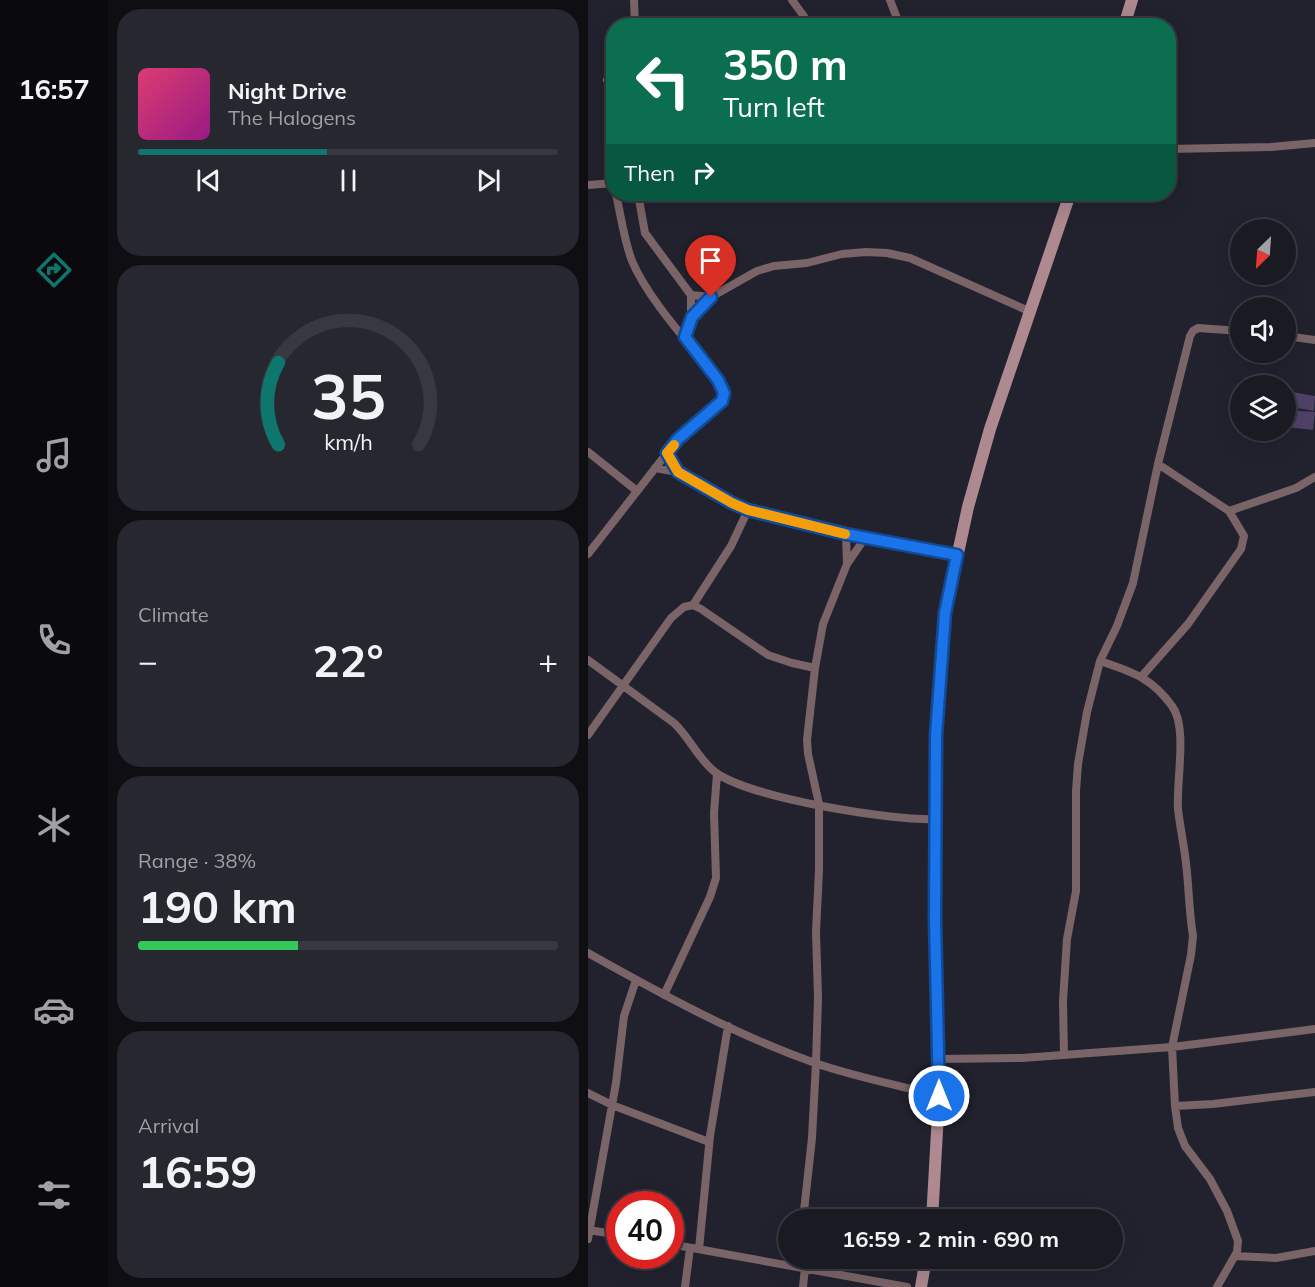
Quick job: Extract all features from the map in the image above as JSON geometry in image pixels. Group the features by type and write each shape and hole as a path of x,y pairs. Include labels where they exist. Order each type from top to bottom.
{"street":[{"path":"634,0 635,18"},
{"path":"792,0 805,18"},
{"path":"890,0 897,18"},
{"path":"1126,18 1132,0"},
{"path":"1176,149 1271,147 1315,143"},
{"path":"588,185 606,184"},
{"path":"588,554 678,439 722,401 724,393 718,380 658,303 632,262 618,201"},
{"path":"639,201 645,233 691,295 692,317 685,337"},
{"path":"933,1209 939,1096 935,919 936,735 945,613 968,507 990,429 1068,201"},
{"path":"692,317 711,297 758,271 774,266 807,263 842,254 887,253 910,258 1031,312"},
{"path":"691,295 711,297"},
{"path":"1064,1054 1063,1001 1067,939 1076,891 1078,764 1091,688 1133,583 1158,464 1190,336 1198,328 1230,330"},
{"path":"1296,337 1315,339"},
{"path":"588,452 636,491"},
{"path":"667,453 678,472"},
{"path":"1142,676 1188,624 1241,549 1244,536 1229,511 1158,464"},
{"path":"655,468 678,472 748,510 846,534 957,555"},
{"path":"1229,511 1296,488 1315,477"},
{"path":"588,735 671,618 684,607 693,605 731,546 748,510"},
{"path":"846,534 847,564"},
{"path":"804,1209 812,1138 816,1064 818,998 816,932 819,870 819,804 807,740 815,668 823,624 847,564 865,538"},
{"path":"693,605 768,655 815,668"},
{"path":"588,660 685,733 707,765 717,774 770,795 914,820 936,819"},
{"path":"1100,661 1142,676 1173,706 1179,720 1181,738 1178,809 1193,936 1172,1047 1175,1106 1178,1128 1185,1146 1210,1179 1227,1211 1238,1241 1239,1247 1235,1256 1217,1287"},
{"path":"664,995 710,897 716,878 714,813 717,774"},
{"path":"588,953 664,995 816,1064 939,1096"},
{"path":"606,1234 589,1233 612,1105 624,1016 636,980"},
{"path":"685,1287 695,1248 728,1026"},
{"path":"938,1059 1022,1058 1172,1047 1315,1029"},
{"path":"1175,1106 1214,1104 1315,1092"},
{"path":"588,1093 612,1105 710,1142"},
{"path":"684,1246 778,1261"},
{"path":"1235,1256 1276,1258 1315,1251"},
{"path":"801,1269 803,1287"},
{"path":"820,1269 907,1287"},
{"path":"921,1287 924,1269"}],"building":[{"path":"1296,393 1315,396 1314,411 1296,408"},
{"path":"1296,411 1315,412 1313,430 1296,428"}],"slow traffic":[{"path":"674,445 667,453 678,472 732,503 748,510 845,534"}],"route":[{"path":"711,297 692,317 685,337 718,380 724,393 722,401 678,439 667,453 678,472 748,510 825,530 957,555 945,613 936,735 935,919 939,1096"}]}
